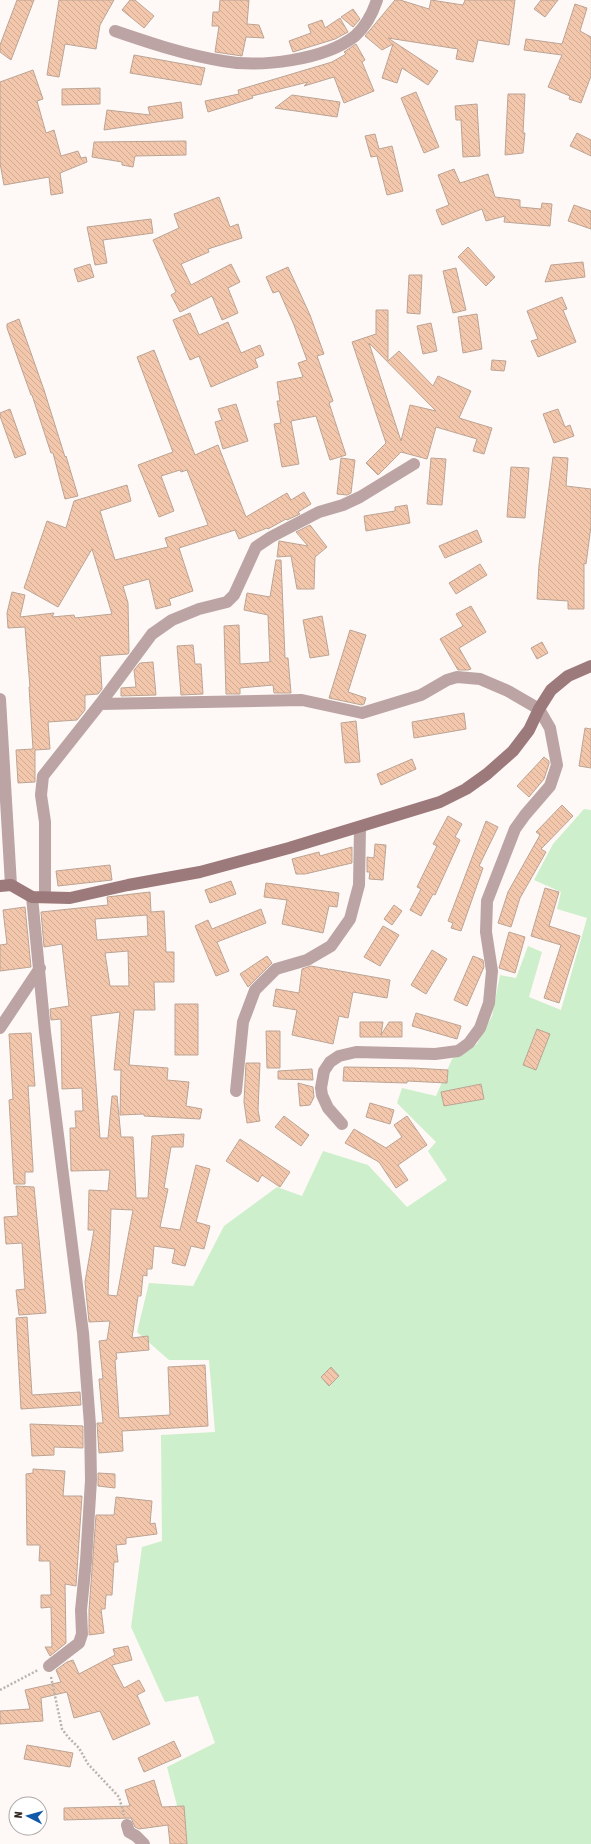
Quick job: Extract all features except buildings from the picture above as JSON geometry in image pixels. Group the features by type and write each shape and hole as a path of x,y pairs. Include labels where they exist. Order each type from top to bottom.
{"street":[{"path":"115,31 156,45 224,62 243,64 301,59 315,56 342,44 355,36 363,27 377,0"},
{"path":"45,897 45,822 41,795 43,776 100,704 152,634 172,620 199,609 227,602 234,596 256,547 271,537 319,512 343,505 360,497 414,464"},
{"path":"0,699 6,886 32,897 70,898 128,885 200,872 289,848 440,802 466,790 514,751 529,730 539,709 551,690 568,676 591,666"},
{"path":"100,704 302,700 362,713 421,695 447,680 457,678 480,679 508,691 539,709 550,728 556,765 550,786 515,829 509,848 487,901 486,932 492,971 489,1003 480,1028 470,1044 458,1051 446,1054 356,1052 339,1056 330,1062 324,1071 321,1088 322,1095 328,1108 342,1124"},
{"path":"236,1092 243,1022 254,990 276,969 307,960 331,946 350,919 359,885 360,827"},
{"path":"32,897 45,1032 84,1333 90,1424 91,1480 86,1561 81,1610 82,1634 79,1643 49,1666"},
{"path":"0,1028 40,968"},
{"path":"127,1825 129,1832 136,1836 144,1844"}],"path":[{"path":"0,1690 32,1672 49,1666 62,1729 79,1748 88,1764 119,1797 127,1825"}],"green space":[{"path":"584,809 591,810 591,1844 187,1844 167,1767 215,1743 198,1696 165,1702 131,1627 142,1547 162,1541 161,1435 215,1432 209,1360 169,1360 137,1332 149,1283 193,1286 224,1226 277,1187 302,1196 323,1151 368,1165 407,1207 447,1180 428,1151 436,1142 397,1103 402,1088 436,1096 452,1059 477,1044 492,1016 500,975 516,978 528,946 542,952 529,997 561,1010 587,918 557,909 561,892 534,880 553,844"}]}
